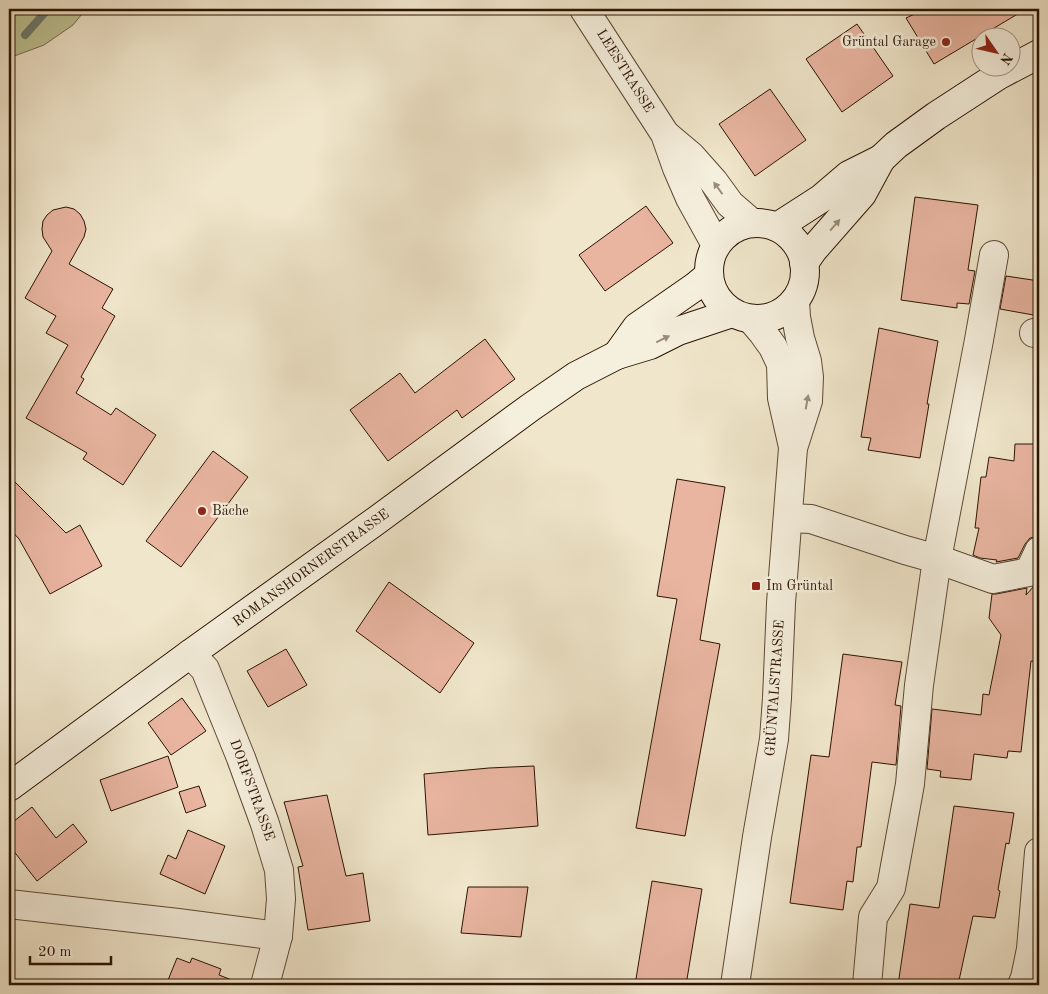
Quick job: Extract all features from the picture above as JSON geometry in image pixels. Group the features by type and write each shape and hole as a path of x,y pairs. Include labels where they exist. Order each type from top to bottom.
{"street":[{"name":"LEESTRASSE","path":"584,9 664,134 684,183 716,245"},
{"path":"765,225 822,198 849,175 881,158 936,116 1000,75 1039,54"},
{"name":"LEESTRASSE","path":"664,134 691,156 730,204 765,225"},
{"path":"804,263 862,194 881,158"},
{"path":"741,225 765,225 787,234 796,242 804,263 805,276 802,290 795,301 776,316 764,319 742,316 720,303 712,290 708,276 710,260 716,245 723,237 741,225"},
{"path":"867,985 873,917 891,888 910,784 919,685 937,559 994,255"},
{"name":"ROMANSHORNERSTRASSE","path":"617,354 637,327 708,276"},
{"name":"GRÜNTALSTRASSE","path":"735,985 756,837 774,739 781,603 793,448 808,401 809,377 807,361 800,338 795,301"},
{"name":"ROMANSHORNERSTRASSE","path":"9,787 530,407 576,376 617,354 650,345 678,331 742,316"},
{"name":"GRÜNTALSTRASSE","path":"742,316 763,333 780,364 782,398 793,448"},
{"path":"788,518 811,519 993,579 1029,572 1039,551"},
{"name":"DORFSTRASSE","path":"190,654 205,669 266,824 279,870 281,899 278,936 265,985"},
{"path":"1022,985 1031,949 1039,852"},
{"path":"9,904 278,936"}],"green space":[{"path":"9,9 86,9 73,25 44,45 9,58"}],"building":[{"name":"Grüntal Garage","path":"925,9 1026,9 994,28 970,28 970,42 934,64 906,18"},
{"path":"857,24 893,76 842,112 806,59"},
{"path":"770,89 806,140 755,176 719,124"},
{"path":"915,197 978,205 968,270 975,271 969,304 957,303 957,308 901,300"},
{"path":"646,206 673,243 605,291 579,255"},
{"path":"66,207 74,209 80,214 86,229 84,237 69,264 113,289 102,308 115,316 81,377 84,379 76,393 111,415 116,408 156,435 123,485 83,459 87,453 26,418 68,345 46,333 56,316 25,298 52,251 43,237 43,221 53,210"},
{"path":"1006,276 1039,281 1039,316 1000,309"},
{"path":"879,328 938,341 920,458 868,450 871,438 861,437"},
{"path":"485,339 515,379 462,418 457,410 388,461 350,410 400,373 415,393"},
{"path":"1015,444 1039,444 1039,502 1034,537 1030,538 1025,544 1018,558 996,562 997,560 980,558 973,555 979,528 975,528 981,477 986,477 989,457 1014,461"},
{"path":"213,451 248,477 181,567 146,541"},
{"path":"9,476 66,533 80,525 102,566 50,594 19,539 9,528"},
{"path":"677,479 725,487 700,640 720,644 685,836 636,828 677,599 657,596"},
{"path":"389,582 474,643 440,693 356,631"},
{"path":"1039,584 1039,662 1031,661 1021,752 1008,751 1007,758 974,754 971,780 940,777 941,771 927,769 932,709 981,715 983,694 989,695 1001,635 989,618 992,594 1027,588 1026,595 1034,586"},
{"path":"286,649 307,685 268,707 247,671"},
{"path":"843,654 902,662 895,705 901,706 896,765 872,762 861,847 857,847 853,882 847,881 843,910 790,903 811,755 829,757"},
{"path":"182,698 206,731 171,755 148,723"},
{"path":"168,756 178,787 111,811 100,780"},
{"path":"534,766 538,826 428,835 424,774"},
{"path":"199,786 206,806 186,813 179,792"},
{"path":"327,795 346,876 363,873 370,921 308,930 298,867 303,866 284,802"},
{"path":"954,806 1014,813 1009,844 1006,843 995,918 973,916 958,985 898,985 910,904 939,908"},
{"path":"32,807 56,838 73,824 87,842 37,881 9,845 9,825"},
{"path":"188,830 225,846 205,894 160,874 168,855 176,859"},
{"path":"652,881 702,889 686,985 635,985"},
{"path":"468,887 528,887 521,937 461,933"},
{"path":"177,958 190,963 192,958 221,969 219,975 242,985 166,985"}],"waterway":[{"path":"25,35 48,9"}],"place":[{"name":"Grüntal Garage","path":"946,42"},
{"name":"Bäche","path":"202,511"},
{"name":"Im Grüntal","path":"756,586"}]}
